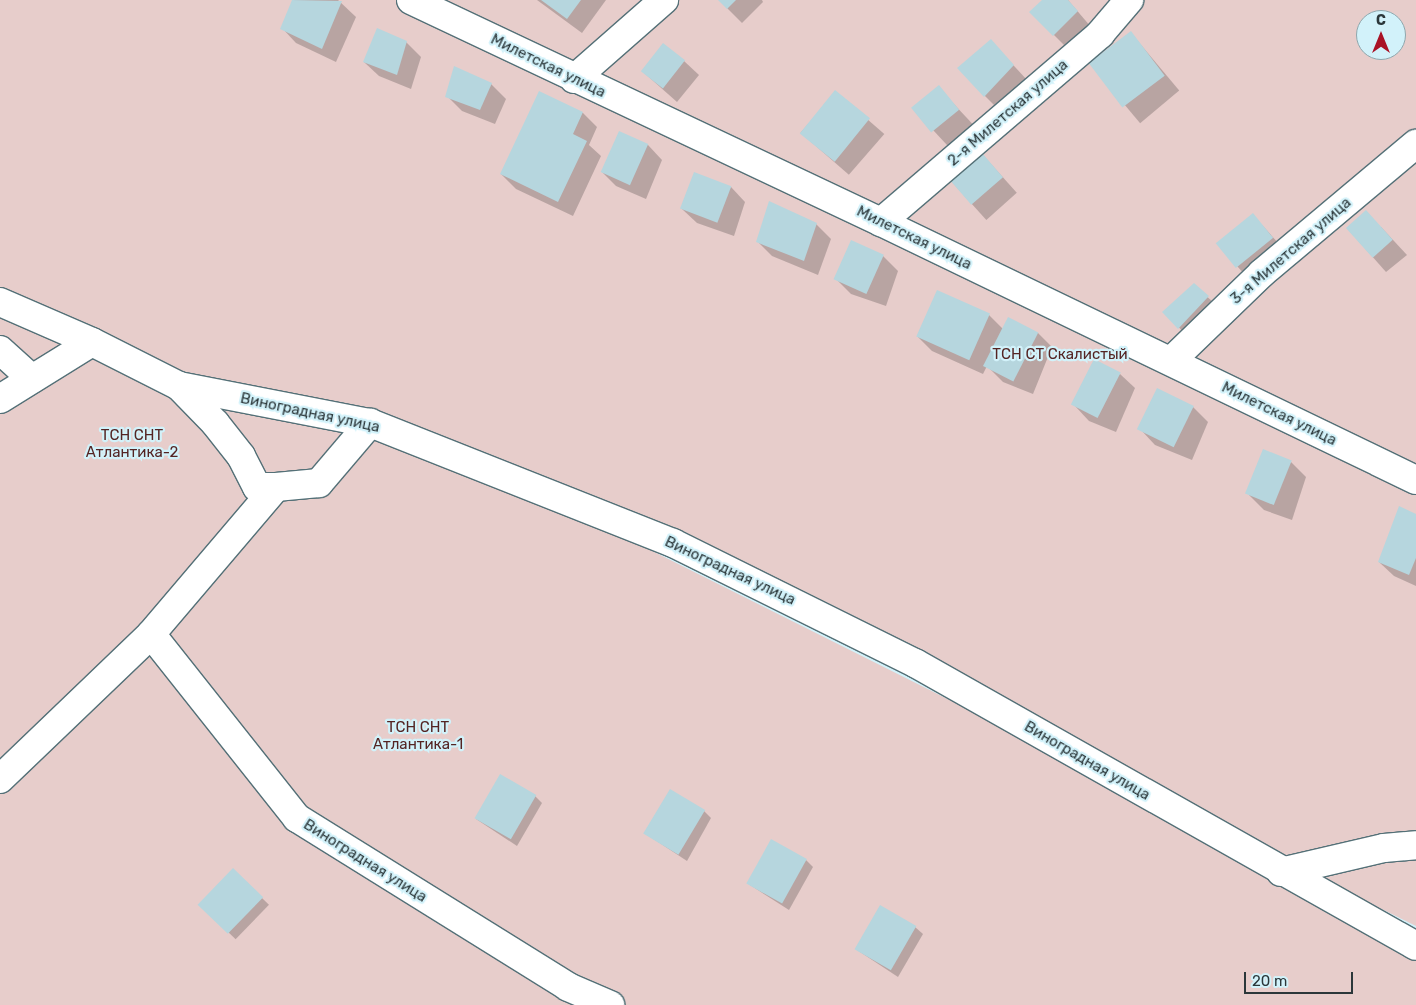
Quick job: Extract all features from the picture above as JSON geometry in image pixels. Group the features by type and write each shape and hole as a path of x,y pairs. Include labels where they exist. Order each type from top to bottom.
{"lane":[{"name":"Милетская улица","path":"411,0 574,79 881,222 1416,480"},
{"path":"574,79 664,0"},
{"name":"2-я Милетская улица","path":"881,222 1100,34 1130,0"},
{"name":"3-я Милетская улица","path":"1171,361 1262,273 1416,144"},
{"name":"Виноградная улица","path":"0,302 92,342 179,386 370,423 673,544 827,617 915,663 1281,872 1416,946"},
{"path":"0,399 92,342"},
{"path":"0,350 32,379"},
{"path":"179,386 215,423 241,456 257,487 319,483 370,423"},
{"path":"0,779 151,634 276,487"},
{"name":"Виноградная улица","path":"151,634 297,818 568,987 610,1005"},
{"path":"1281,872 1384,848 1416,845"}],"green space":[{"path":"0,0 1416,0 1416,926 469,459 1416,934 1416,1005 0,1005 0,781 269,494 0,768"}],"building":[{"path":"292,0 342,1 322,49 280,29"},
{"path":"541,0 581,0 567,19"},
{"path":"718,0 736,0 727,9"},
{"path":"1042,0 1068,0 1078,11 1053,36 1029,12"},
{"path":"377,28 407,41 397,75 363,62"},
{"path":"1131,31 1165,76 1122,108 1089,63"},
{"path":"991,39 1014,65 984,97 957,68"},
{"path":"663,43 685,60 663,89 641,71"},
{"path":"454,66 492,83 480,110 445,97"},
{"path":"939,85 959,110 931,133 911,108"},
{"path":"835,90 870,118 835,162 800,134"},
{"path":"539,91 583,112 573,134 587,141 558,202 500,174"},
{"path":"619,131 648,144 630,185 601,172"},
{"path":"982,153 1003,177 971,205 950,181"},
{"path":"694,172 731,186 717,223 680,208"},
{"path":"769,201 817,223 804,261 756,242"},
{"path":"1366,210 1393,240 1373,258 1346,228"},
{"path":"1253,213 1273,238 1236,268 1216,243"},
{"path":"851,240 884,255 866,294 834,279"},
{"path":"1194,283 1209,296 1178,329 1162,312"},
{"path":"937,290 990,314 969,360 916,337"},
{"path":"1008,317 1038,332 1013,381 983,366"},
{"path":"1094,359 1121,373 1098,418 1071,404"},
{"path":"1157,388 1194,406 1174,447 1137,429"},
{"path":"1263,449 1292,461 1274,505 1245,494"},
{"path":"1399,506 1416,514 1416,558 1409,575 1378,562"},
{"path":"500,774 536,795 511,839 474,818"},
{"path":"670,789 705,810 678,855 643,834"},
{"path":"771,839 807,859 782,903 746,884"},
{"path":"233,868 263,897 228,934 198,905"},
{"path":"880,905 916,926 891,970 854,949"}],"park label":[{"name":"ТСН СТ Скалистый","path":"1060,355"},
{"name":"ТСН СНТ Атлантика-2","path":"132,444"},
{"name":"ТСН СНТ Атлантика-1","path":"418,736"}]}
